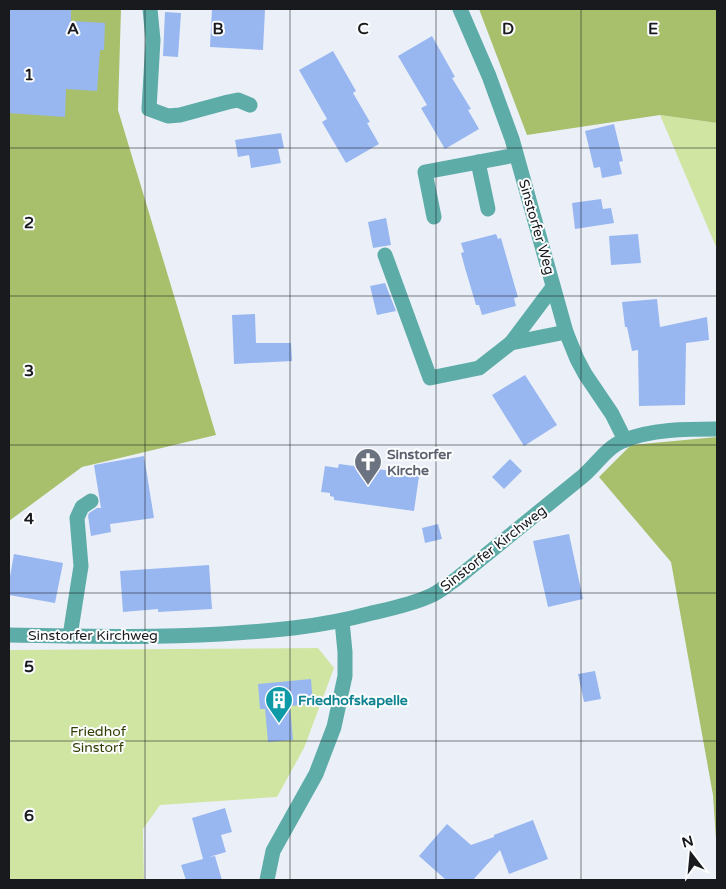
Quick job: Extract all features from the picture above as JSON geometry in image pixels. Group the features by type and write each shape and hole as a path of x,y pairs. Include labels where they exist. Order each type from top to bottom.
{"street":[{"path":"150,9 153,40 149,109 168,116 180,115 238,100 250,105"},
{"name":"Sinstorfer Weg","path":"460,9 490,76 516,155 566,332 577,359 612,414 625,440"},
{"path":"434,217 425,172 516,155"},
{"path":"478,162 488,209"},
{"path":"385,255 430,378 479,368 511,343 553,287"},
{"path":"511,343 566,332"},
{"name":"Sinstorfer Kirchweg","path":"9,635 115,637 254,632 342,621 402,606 432,595 455,580 589,470 612,448 625,440 676,430 717,429"},
{"path":"70,636 81,566 77,518 82,507 91,501"},
{"path":"267,880 273,851 316,774 334,727 345,676 342,621"}],"green space":[{"path":"9,9 121,9 118,110 216,435 82,467 9,521"},
{"path":"479,9 717,9 717,123 660,115 527,135"},
{"path":"660,115 717,123 717,249"},
{"path":"717,437 717,854 713,795 671,562 599,477 631,445"},
{"name":"Friedhof Sinstorf","path":"318,648 334,668 304,748 277,797 160,805 143,829 144,880 9,880 9,650"}],"building":[{"path":"9,9 71,9 71,21 105,23 104,50 100,50 97,91 66,89 65,117 9,113"},
{"path":"212,9 265,10 263,50 210,47"},
{"path":"165,12 181,13 178,57 163,56"},
{"path":"432,36 455,77 452,78 471,109 468,110 479,129 445,149 421,108 427,105 398,56"},
{"path":"333,51 356,91 353,93 370,122 367,123 379,144 346,163 322,122 327,119 299,70"},
{"path":"614,124 623,161 619,162 622,174 602,178 600,167 594,168 585,131"},
{"path":"281,133 284,148 278,149 281,163 251,168 249,155 238,157 235,140"},
{"path":"601,199 603,209 611,208 614,223 575,229 572,203"},
{"path":"386,218 391,245 373,248 368,222"},
{"path":"496,234 498,239 501,238 518,297 514,298 516,306 482,315 479,305 476,305 465,268 461,253 464,252 461,243"},
{"path":"638,234 641,263 611,265 609,236"},
{"path":"385,283 396,311 377,315 370,286"},
{"path":"657,299 660,327 707,317 709,340 686,343 685,405 639,406 638,350 632,351 627,327 625,327 622,302"},
{"path":"255,314 256,343 291,343 292,361 234,364 232,315"},
{"path":"525,375 557,425 524,446 492,395"},
{"path":"144,456 154,518 110,524 111,532 91,536 89,513 97,508 101,508 94,465"},
{"path":"510,459 522,471 504,489 492,477"},
{"name":"Sinstorfer Kirche","path":"339,464 419,476 414,511 334,500 330,493 321,492 325,466 338,468"},
{"path":"438,524 442,539 425,543 422,528"},
{"path":"569,534 583,599 548,607 533,541"},
{"path":"14,554 63,563 55,603 9,595 9,582"},
{"path":"209,565 212,609 158,612 158,609 123,612 120,571"},
{"path":"595,671 601,699 584,702 578,674"},
{"name":"Friedhofskapelle","path":"311,679 313,704 290,706 293,740 268,742 265,709 260,709 258,684"},
{"path":"225,808 232,832 221,835 226,852 209,857 215,856 222,880 186,880 181,865 203,859 192,818"},
{"path":"533,820 548,859 509,874 500,850 473,880 446,880 419,856 447,824 471,845"}],"place":[{"name":"Sinstorfer Kirche","path":"368,486"},
{"name":"Friedhofskapelle","path":"279,724"}]}
